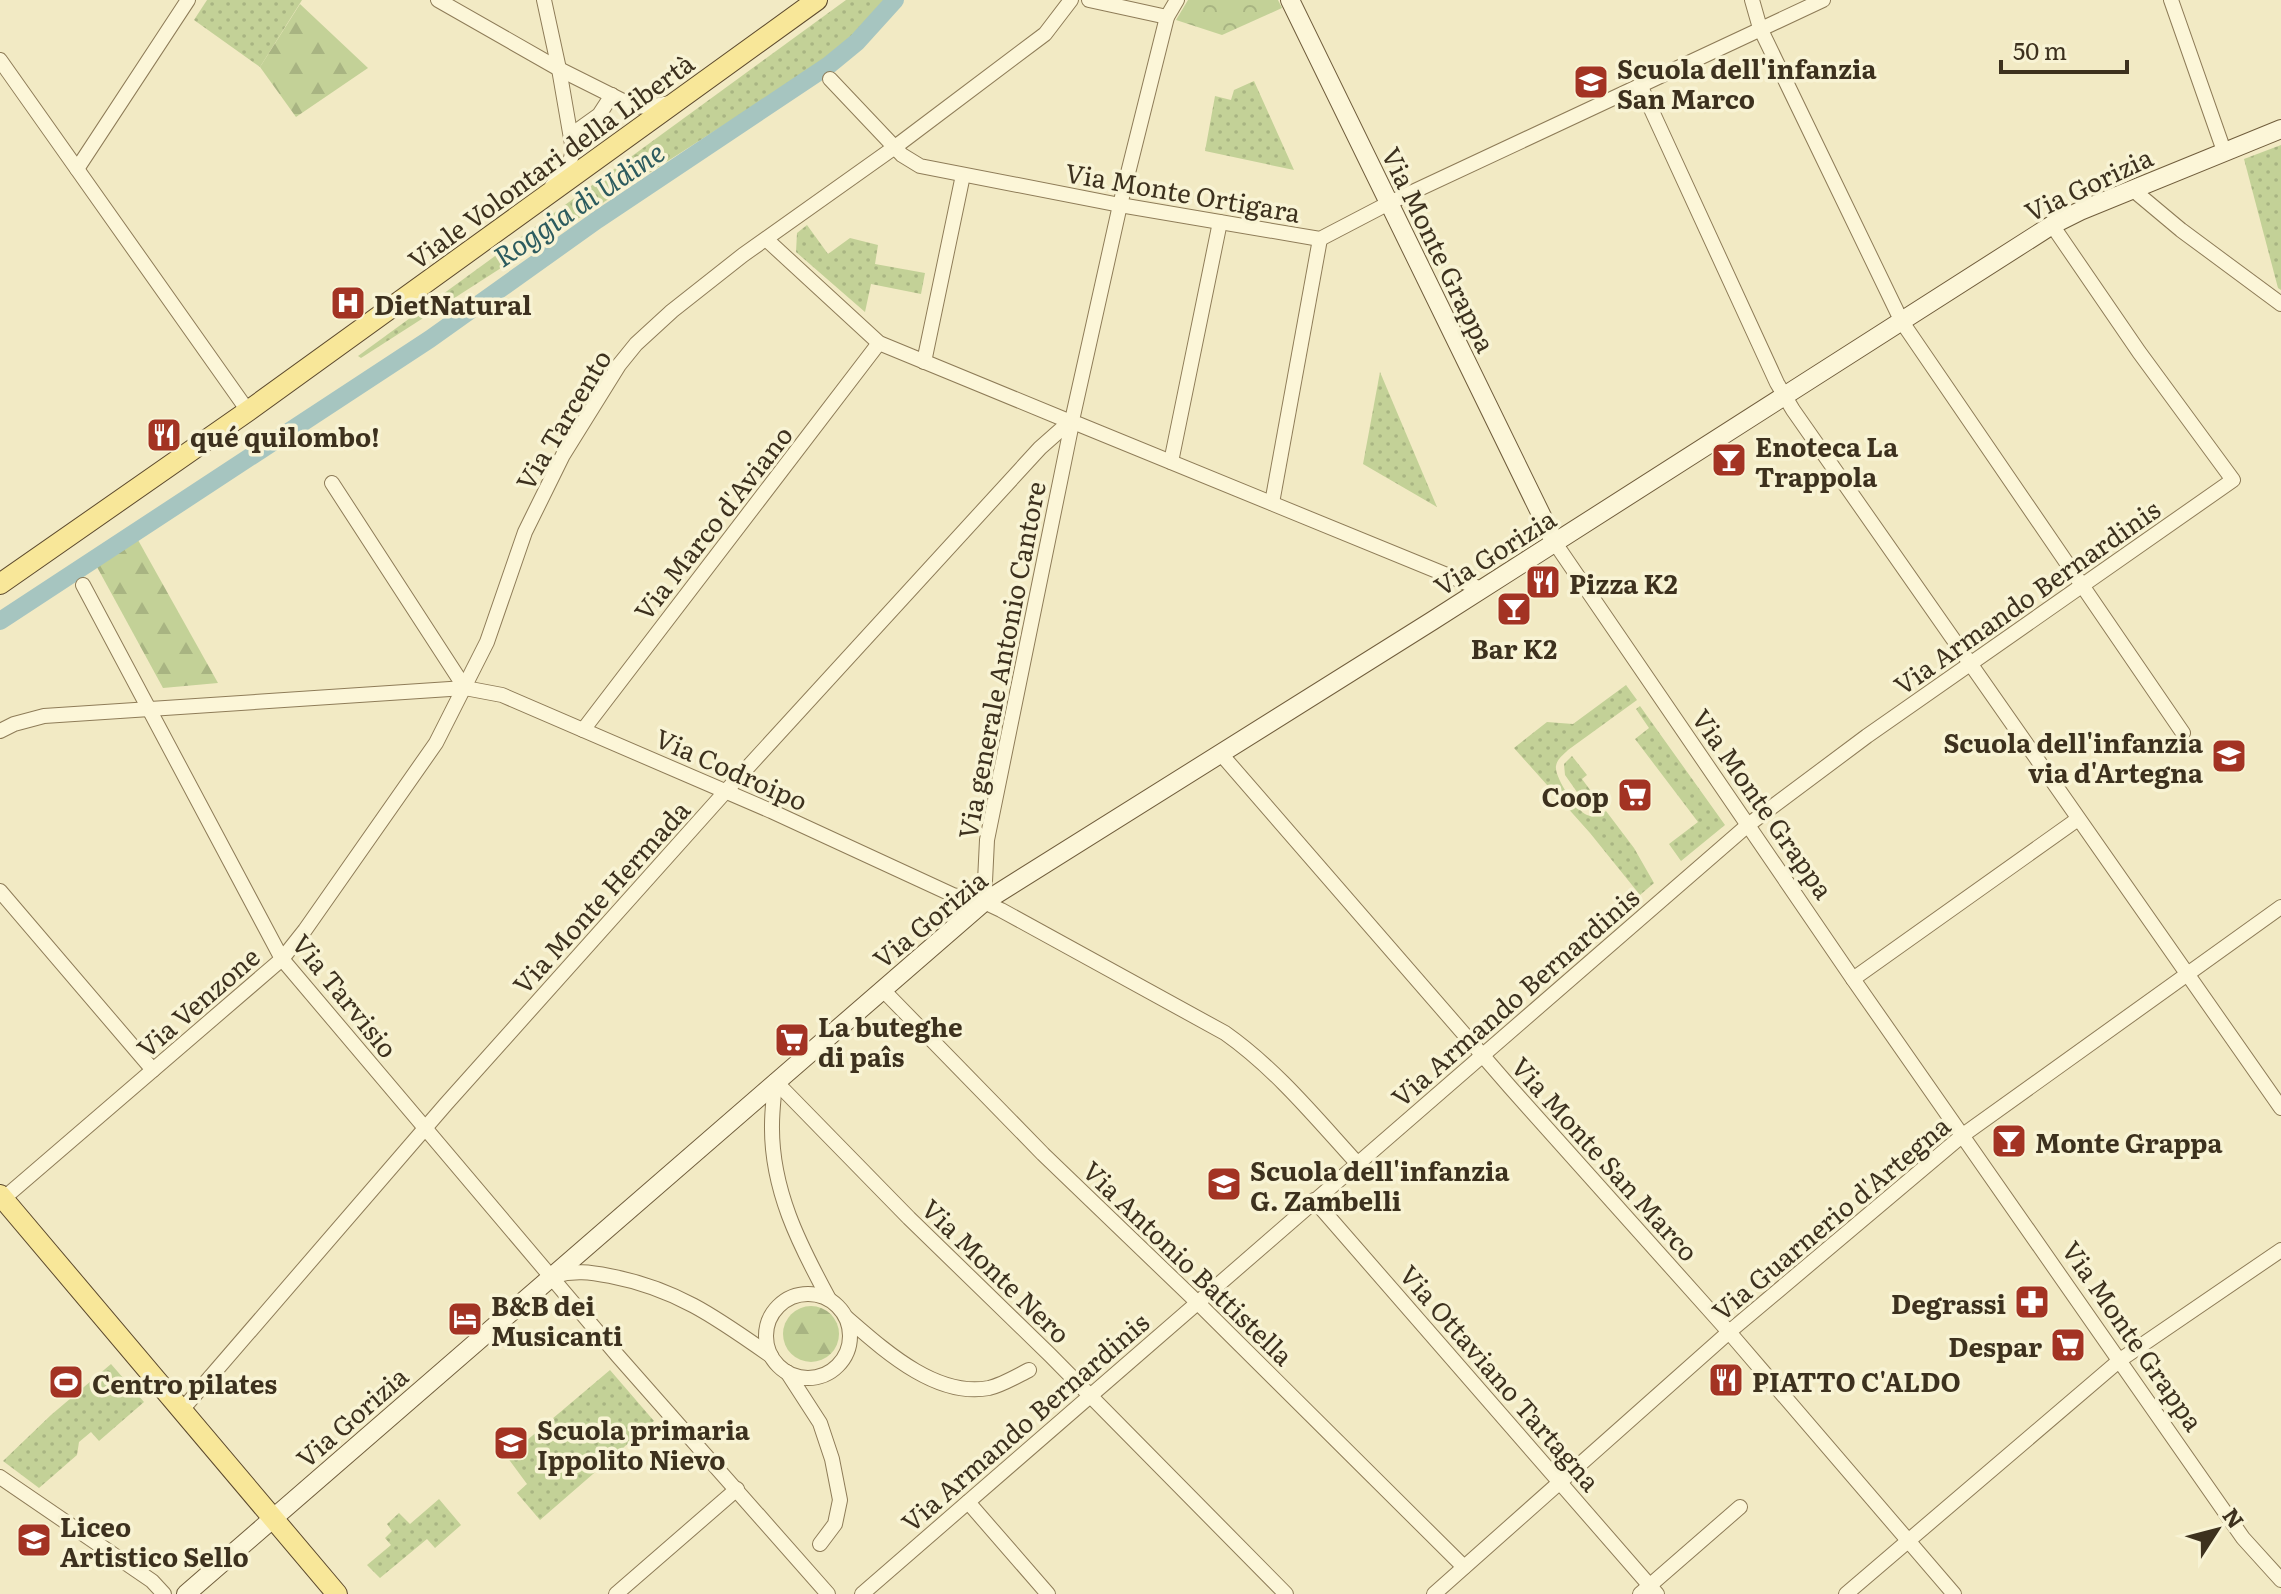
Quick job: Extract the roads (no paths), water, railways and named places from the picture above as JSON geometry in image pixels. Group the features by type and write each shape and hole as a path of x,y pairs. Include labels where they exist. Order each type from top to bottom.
{"main road":[{"name":"Viale Volontari della Libertà","path":"0,584 248,411 817,0"},
{"path":"2,1197 337,1594"}],"street":[{"path":"77,169 188,0"},
{"path":"438,0 559,69 633,106 649,107 677,102"},
{"path":"544,0 573,150 572,157 545,195"},
{"name":"Via Tarcento","path":"465,688 499,611 525,532 563,455 619,365 636,344 672,311 1045,34 1071,0"},
{"path":"1089,0 1167,17"},
{"name":"Via generale Antonio Cantore","path":"984,902 987,840 1071,422 1167,17 1177,0"},
{"path":"1752,0 1760,28 1902,322 2183,733"},
{"name":"Via Monte Ortigara","path":"895,147 920,166 1120,205 1320,239 1389,203 1823,0"},
{"path":"2171,0 2224,151"},
{"name":"Via Monte Grappa","path":"1291,2 1555,543 1853,979 2243,1538 2281,1580"},
{"path":"0,60 248,411"},
{"path":"830,79 895,147"},
{"path":"1640,85 1784,396 2281,1108"},
{"path":"571,135 599,115 612,95"},
{"name":"Via Gorizia","path":"186,1594 984,902 1555,543 2052,225 2281,129"},
{"path":"924,362 963,175"},
{"path":"2132,189 2181,230 2281,304"},
{"path":"1171,462 1220,222"},
{"name":"Via Armando Bernardinis","path":"862,1594 1748,825 1867,736 2233,480 2139,352 2052,225"},
{"path":"1272,503 1320,239"},
{"path":"767,240 879,343 1481,589"},
{"name":"Via Marco d'Aviano","path":"583,730 879,343"},
{"name":"Via Monte Hermada","path":"181,1411 425,1128 726,791 1040,448 1071,422"},
{"path":"332,483 465,688"},
{"name":"Via Tarvisio","path":"83,585 282,959 550,1277 828,1594"},
{"name":"Via Codroipo","path":"0,731 44,716 465,688 502,695 726,791 953,895 984,902 1225,1033 1254,1053 1287,1085 1357,1163"},
{"name":"Via Venzone","path":"2,1197 282,959 436,743 465,688"},
{"name":"Via Monte San Marco","path":"1221,754 1729,1332 1954,1594"},
{"path":"1853,979 2078,819"},
{"path":"0,891 153,1070"},
{"name":"Via Guarnerio d'Artegna","path":"1434,1594 1729,1332 1963,1135 2281,907"},
{"name":"Via Antonio Battistella","path":"882,989 1043,1154 1464,1567"},
{"path":"775,1081 772,1126 785,1208 799,1245 829,1299"},
{"name":"Via Monte Nero","path":"775,1081 1286,1594"},
{"name":"Via Ottaviano Tartagna","path":"1314,1200 1561,1481 1649,1591 1740,1507"},
{"path":"1846,1594 2120,1360 2281,1250"},
{"path":"550,1277 578,1271 635,1281 667,1292 718,1318 771,1356 786,1372 820,1423 832,1459 840,1500 835,1524 820,1544"},
{"path":"771,1356 766,1330 770,1317 789,1298 816,1294 829,1299 881,1348 913,1370 958,1388 990,1388 1029,1370"},
{"path":"786,1372 806,1378 817,1377 837,1367 848,1348 850,1337 846,1317"},
{"path":"0,1477 152,1581 164,1594"},
{"path":"616,1594 737,1489"},
{"path":"968,1502 1048,1594"}],"waterway":[{"name":"Roggia di Udine","path":"0,621 430,339 597,220 829,65 857,42 895,0"},
{"path":"430,339 519,282 528,268"}],"place":[{"name":"Scuola dell'infanzia San Marco","path":"1591,82"},
{"name":"DietNatural","path":"348,303"},
{"name":"qué quilombo!","path":"164,435"},
{"name":"Enoteca La Trappola","path":"1729,460"},
{"name":"Pizza K2","path":"1543,582"},
{"name":"Bar K2","path":"1514,609"},
{"name":"Scuola dell'infanzia via d'Artegna","path":"2229,756"},
{"name":"Coop","path":"1635,795"},
{"name":"La buteghe di paîs","path":"792,1040"},
{"name":"Monte Grappa","path":"2009,1141"},
{"name":"Scuola dell'infanzia G. Zambelli","path":"1224,1184"},
{"name":"Degrassi","path":"2032,1302"},
{"name":"B&B dei Musicanti","path":"465,1319"},
{"name":"Despar","path":"2068,1345"},
{"name":"PIATTO C'ALDO","path":"1726,1380"},
{"name":"Centro pilates","path":"66,1382"},
{"name":"Scuola primaria Ippolito Nievo","path":"511,1443"},
{"name":"Liceo Artistico Sello","path":"34,1540"}]}
